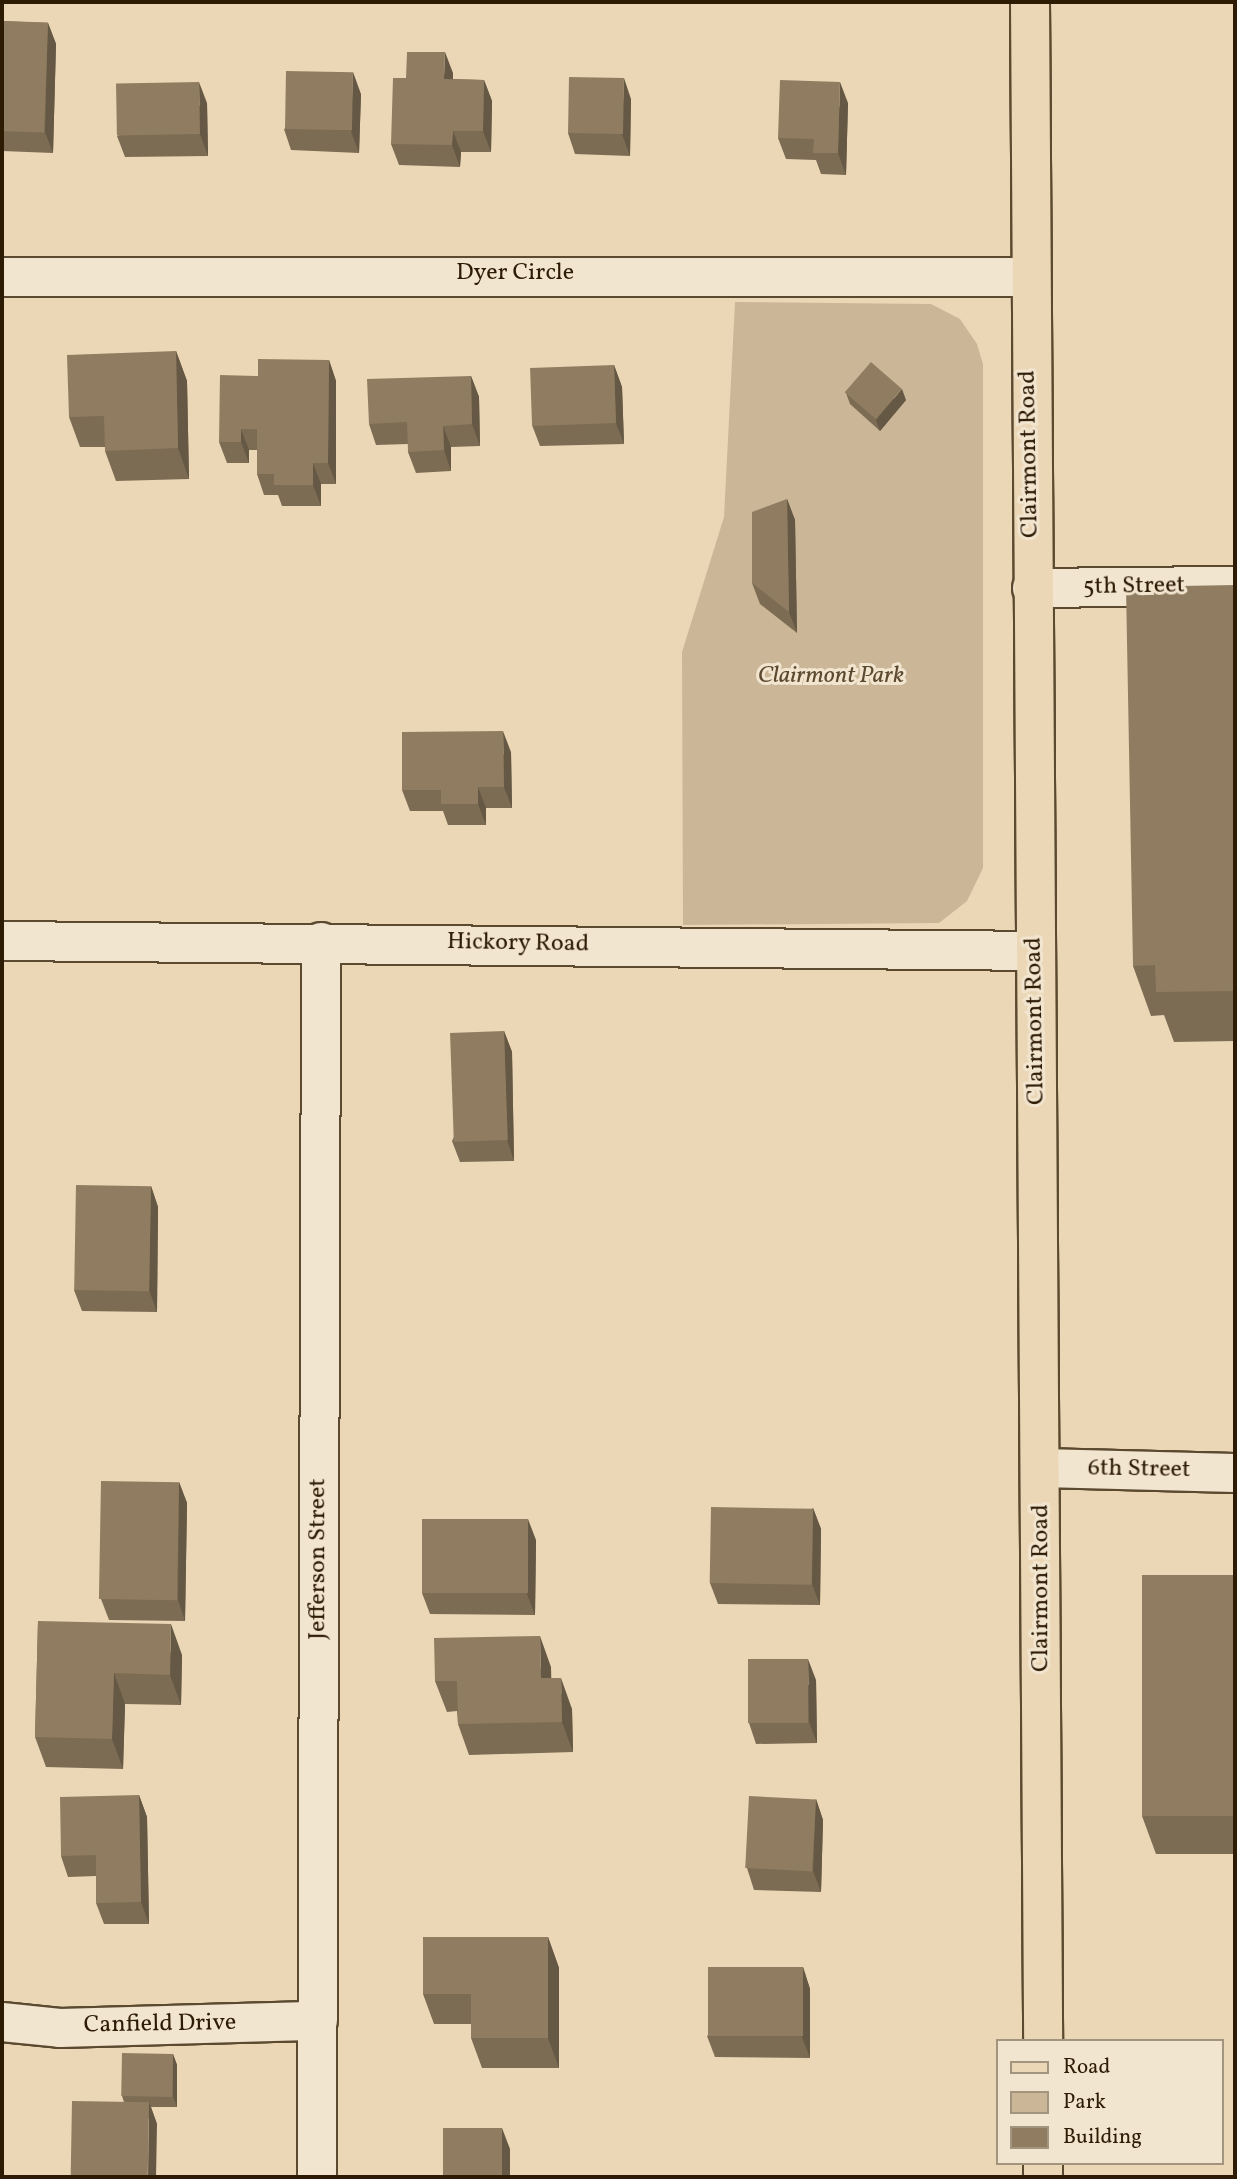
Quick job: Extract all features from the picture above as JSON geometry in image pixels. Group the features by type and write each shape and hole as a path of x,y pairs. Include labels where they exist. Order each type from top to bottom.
{"main road":[{"name":"Clairmont Road","path":"1030,2 1028,277 1042,1468 1043,2039"}],"street":[{"name":"Dyer Circle","path":"2,277 1028,277"},
{"name":"5th Street","path":"1032,588 1235,586"},
{"name":"Hickory Road","path":"2,941 1035,951"},
{"name":"Jefferson Street","path":"317,2177 321,942"},
{"name":"6th Street","path":"1042,1468 1235,1473"},
{"name":"Canfield Drive","path":"2,2022 61,2028 318,2021"}],"green space":[{"name":"Clairmont Park","path":"735,302 931,304 960,319 977,344 983,364 983,868 967,901 939,923 683,925 682,652 724,517"}],"building":[{"path":"2,21 48,23 44,133 2,131"},
{"path":"407,52 445,52 444,79 484,80 483,131 453,131 452,145 391,144 393,78 406,78"},
{"path":"286,71 353,72 352,130 285,129"},
{"path":"569,77 624,78 623,134 568,133"},
{"path":"780,80 840,82 838,153 813,153 814,139 778,138"},
{"path":"199,82 200,134 117,135 116,83"},
{"path":"176,351 178,448 105,451 104,416 69,417 67,355"},
{"path":"258,359 329,360 328,463 313,463 313,485 274,485 274,474 257,474 257,429 241,429 241,442 219,442 220,375 258,376"},
{"path":"871,362 902,389 876,419 845,392"},
{"path":"614,365 616,423 532,426 530,368"},
{"path":"471,376 472,424 443,426 444,450 408,452 407,422 369,424 367,379"},
{"path":"787,499 789,612 752,583 752,512"},
{"path":"1235,585 1235,991 1156,992 1155,965 1133,966 1126,587"},
{"path":"503,731 504,787 478,787 478,804 441,804 441,790 402,790 402,732"},
{"path":"504,1031 508,1140 454,1142 450,1033"},
{"path":"76,1185 151,1186 149,1291 74,1290"},
{"path":"101,1481 179,1482 177,1600 99,1599"},
{"path":"711,1507 813,1509 812,1585 710,1583"},
{"path":"422,1519 528,1519 528,1593 422,1593"},
{"path":"1142,1575 1235,1575 1235,1816 1142,1816"},
{"path":"38,1621 171,1624 170,1675 114,1673 112,1739 35,1737"},
{"path":"540,1636 541,1678 561,1678 562,1722 458,1724 457,1681 435,1681 434,1638"},
{"path":"748,1659 808,1659 808,1723 748,1723"},
{"path":"139,1795 141,1902 96,1903 96,1855 61,1856 60,1797"},
{"path":"749,1796 816,1800 812,1871 745,1868"},
{"path":"423,1937 548,1937 548,2038 471,2038 471,1994 423,1994"},
{"path":"708,1967 803,1967 803,2036 708,2036"},
{"path":"122,2053 173,2054 172,2097 121,2096"},
{"path":"72,2101 149,2102 148,2177 71,2177"},
{"path":"443,2128 502,2128 502,2175 532,2177 443,2177"}]}
